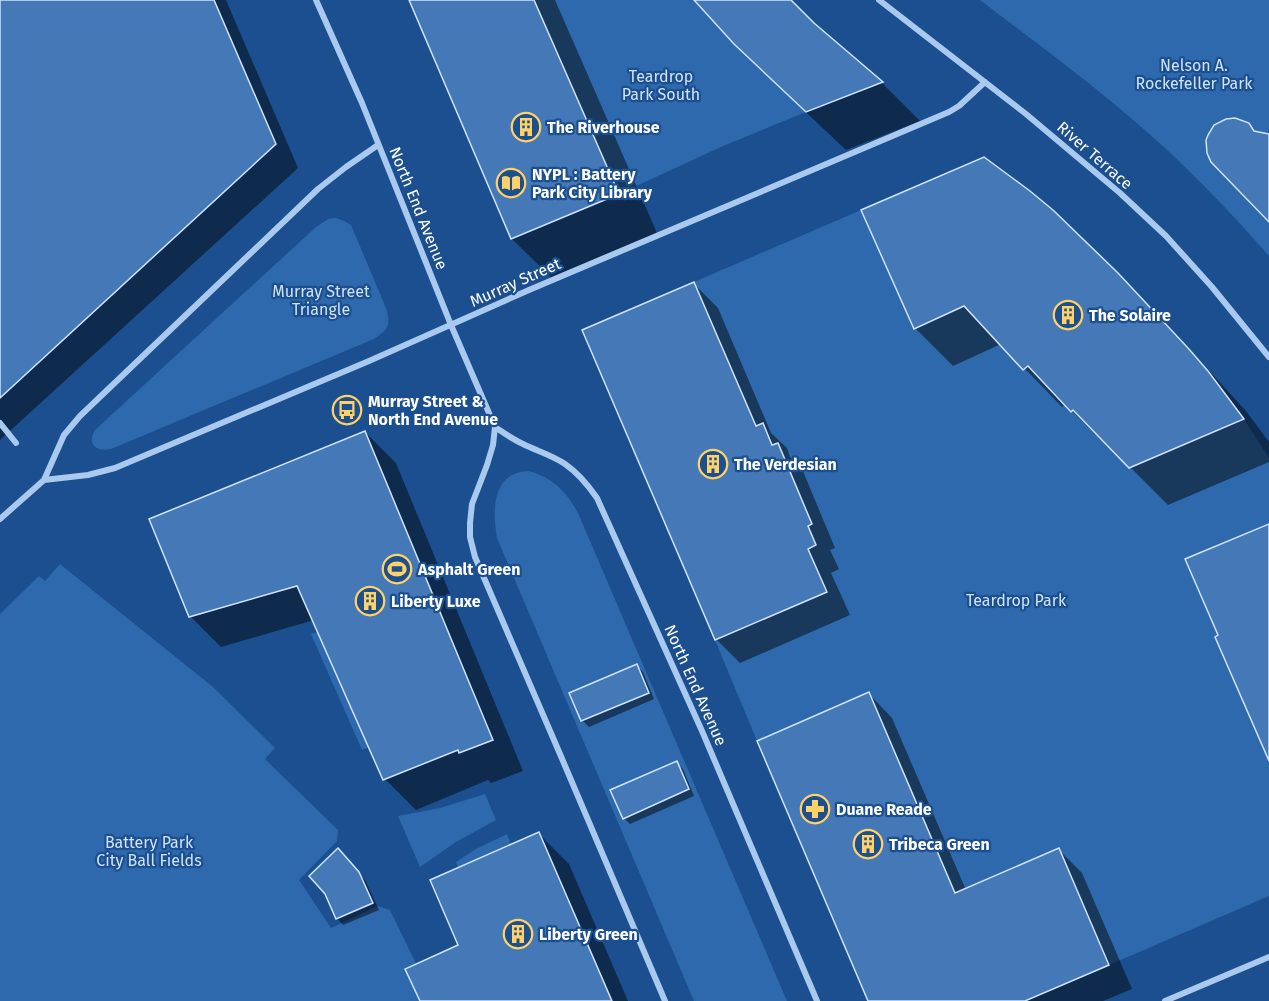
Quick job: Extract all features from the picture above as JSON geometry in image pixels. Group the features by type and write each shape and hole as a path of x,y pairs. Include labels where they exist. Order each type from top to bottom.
{"street":[{"name":"North End Avenue","path":"316,0 495,427 525,446 546,453 565,464 588,485 597,498 702,731 817,1001"},
{"name":"River Terrace","path":"879,0 985,82 1104,179 1166,237 1212,287 1269,357"},
{"name":"Murray Street","path":"44,480 88,475 116,468 949,112 985,82"},
{"path":"0,519 44,480 64,435 80,416 318,189 346,166 378,145"},
{"path":"0,423 16,443"},
{"path":"495,427 493,445 472,504 470,537 475,557 665,1001"},
{"path":"1165,1001 1269,957"}],"green space":[{"name":"Teardrop Park South","path":"534,0 694,0 734,44 806,112 723,146 619,194"},
{"name":"Nelson A. Rockefeller Park","path":"980,0 1269,0 1269,256 1203,185 1150,135 1076,73"},
{"name":"Teardrop Park","path":"861,210 913,328 969,304 979,312 975,319 1023,370 1028,366 1070,412 1073,410 1128,468 1244,419 1269,458 1269,524 1185,559 1218,635 1215,637 1247,710 1269,752 1269,896 1109,965 1059,848 955,893 869,692 757,741 715,640 827,591 808,549 816,545 808,526 812,523 778,443 773,445 763,423 756,426 694,282"},
{"name":"Murray Street Triangle","path":"336,218 351,225 386,308 388,326 383,332 374,339 111,449 94,446 92,440 95,430 316,227 328,219"},
{"path":"529,471 545,477 558,486 578,513 787,1001 694,1001 497,538 495,505 501,485 517,473"},
{"name":"Battery Park City Ball Fields","path":"60,564 213,687 275,748 265,759 338,830 337,841 299,880 331,928 378,906 390,910 434,1001 0,1001 0,614 39,576 45,581"},
{"path":"318,632 369,747 362,750 311,634"},
{"path":"485,794 496,820 456,842 420,867 398,816 440,808"},
{"path":"507,834 511,845 458,867 456,862"}],"building":[{"path":"0,0 214,0 276,144 0,398"},
{"name":"The Riverhouse","path":"409,0 534,0 619,194 511,239"},
{"path":"694,0 791,0 814,23 883,82 806,112 734,44"},
{"path":"1235,118 1249,123 1254,131 1269,134 1269,222 1211,162 1207,153 1206,140 1214,125 1226,119"},
{"name":"The Solaire","path":"984,157 1053,210 1118,273 1208,371 1244,419 1129,468 1073,410 1071,412 1028,366 1023,370 964,306 914,329 861,210"},
{"name":"The Verdesian","path":"694,282 756,426 763,423 772,445 778,443 812,524 808,526 816,545 808,549 827,592 715,640 582,330"},
{"name":"Liberty Luxe","path":"365,431 493,740 459,753 458,750 383,780 297,586 189,617 149,519"},
{"path":"1269,524 1269,761 1215,637 1218,635 1185,559"},
{"path":"637,664 649,693 581,721 569,693"},
{"name":"Tribeca Green","path":"869,692 955,893 1059,848 1109,965 1025,1001 868,1001 757,741"},
{"path":"677,761 689,789 623,819 610,790"},
{"name":"Liberty Green","path":"539,832 612,1001 420,1001 405,969 458,945 430,880"},
{"path":"338,848 359,872 373,903 336,919 325,894 309,876"}],"place":[{"name":"The Riverhouse","path":"526,127"},
{"name":"NYPL : Battery Park City Library","path":"511,183"},
{"name":"The Solaire","path":"1068,315"},
{"name":"Murray Street & North End Avenue","path":"347,410"},
{"name":"The Verdesian","path":"713,464"},
{"name":"Asphalt Green","path":"397,569"},
{"name":"Liberty Luxe","path":"370,601"},
{"name":"Duane Reade","path":"815,809"},
{"name":"Tribeca Green","path":"868,844"},
{"name":"Liberty Green","path":"518,934"}]}
